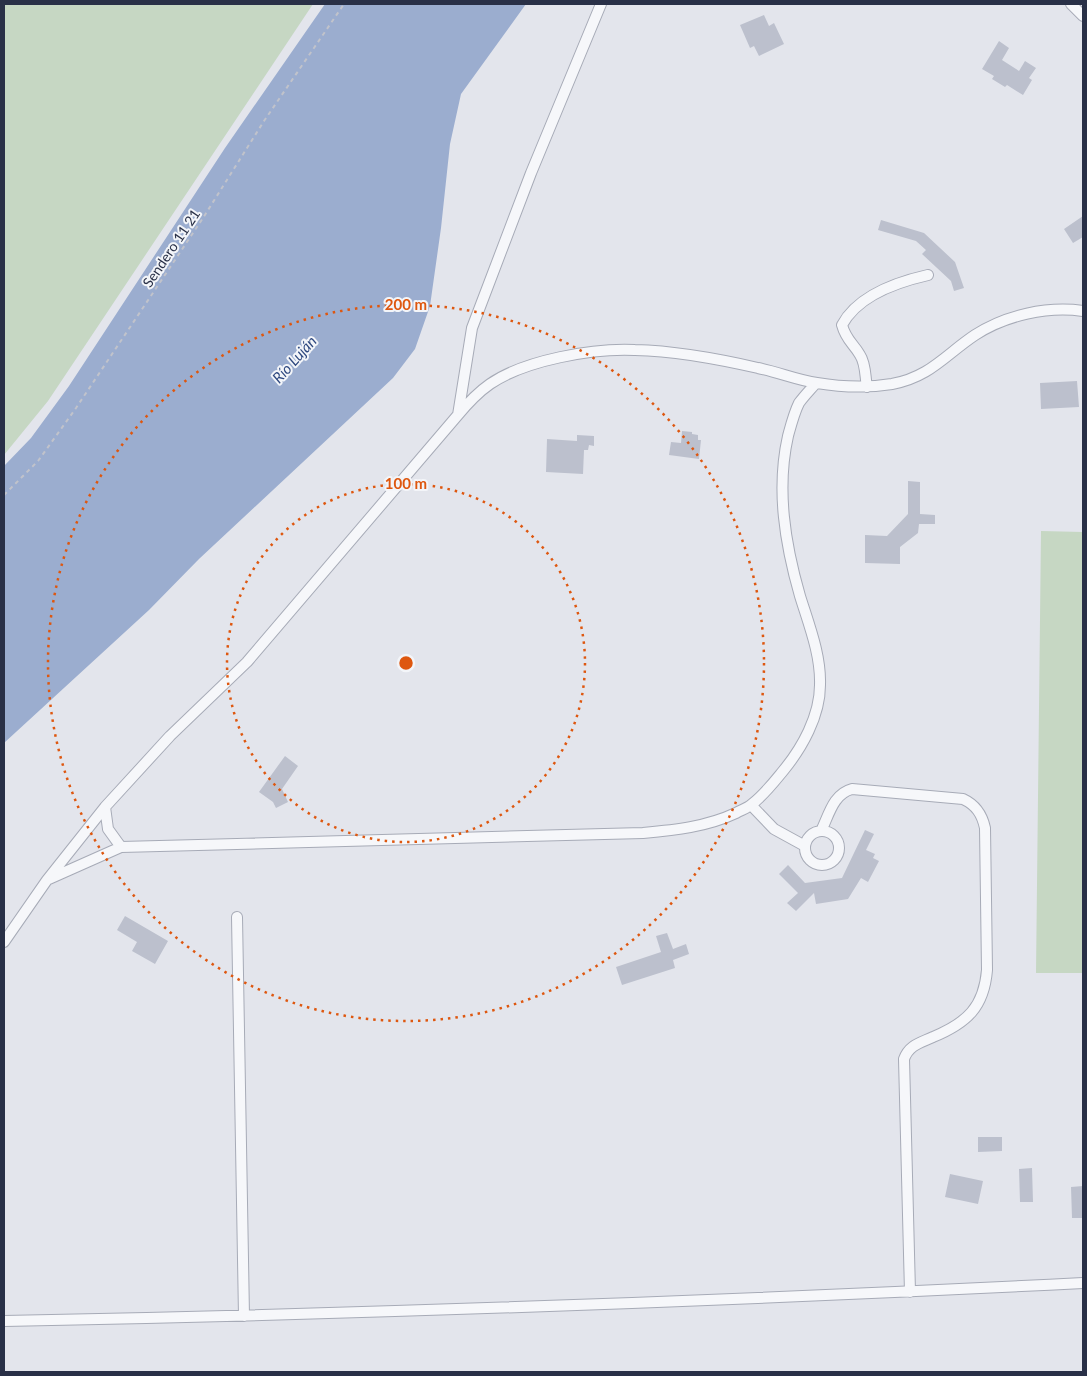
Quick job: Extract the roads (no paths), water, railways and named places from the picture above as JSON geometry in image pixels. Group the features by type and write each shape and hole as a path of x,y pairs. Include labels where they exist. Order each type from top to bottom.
{"street":[{"path":"458,416 472,328 531,173 601,4"},
{"path":"1071,4 1083,16"},
{"path":"867,387 864,363 844,333 842,324 847,315 870,298 900,282 928,275"},
{"path":"4,942 47,880 104,807 170,736 247,662 473,398 491,384 519,369 548,360 587,353 634,350 682,355 758,368 816,383 867,387 892,384 913,379 930,370 975,335 1006,320 1040,311 1066,309 1083,311"},
{"path":"47,880 121,847 644,833 678,830 709,824 751,805 768,789 794,758 807,734 816,711 820,686 817,654 795,574 783,514 781,487 783,458 791,426 800,404 816,383"},
{"path":"822,831 837,797 844,791 852,789 963,799 972,803 978,810 985,828 987,970 982,997 966,1020 914,1045 906,1052 904,1059 910,1292"},
{"path":"751,805 774,829 805,846"},
{"path":"104,807 108,830 121,847"},
{"path":"822,831 836,838 840,848 836,859 827,865 816,864 807,857 805,846 811,836 822,831"},
{"path":"237,918 244,1316"},
{"path":"4,1321 244,1316 910,1292 1083,1283"}],"water":[{"name":"Río Luján","path":"325,4 526,4 461,94 450,144 430,306 415,349 393,378 199,559 149,610 4,743 4,466 31,438 69,386 225,148"}]}
